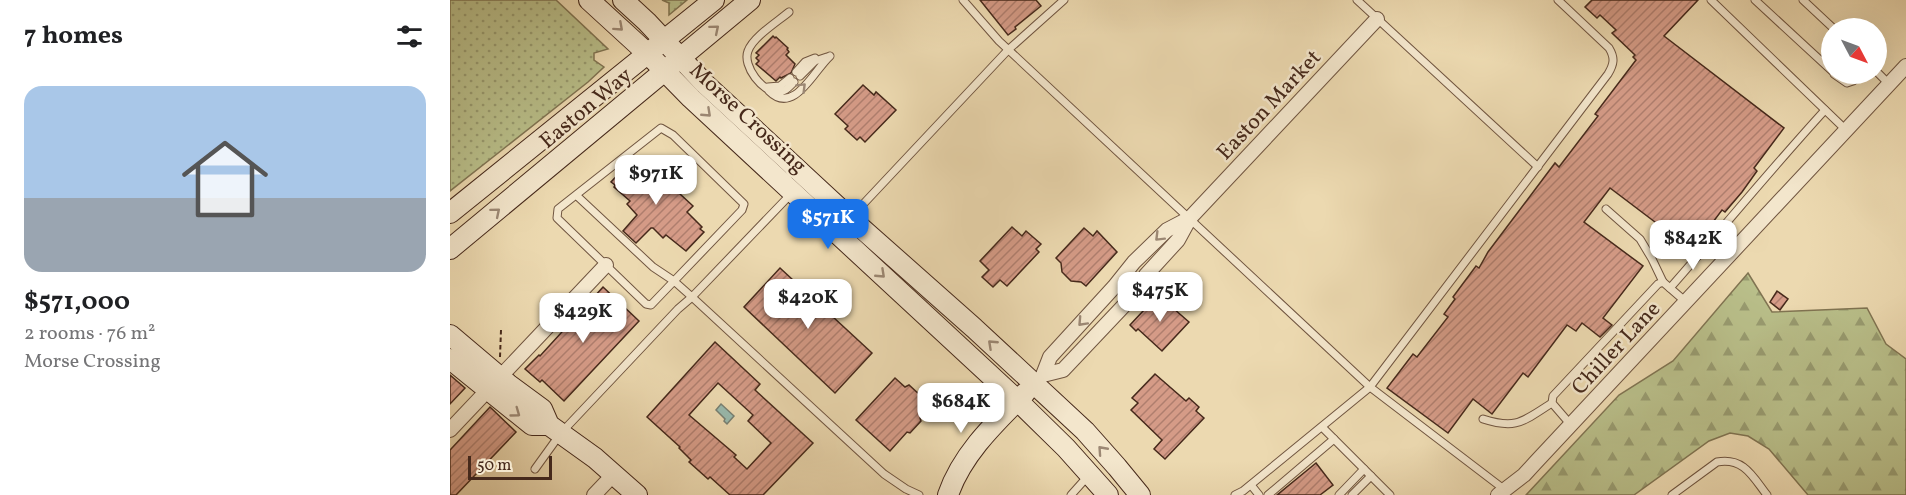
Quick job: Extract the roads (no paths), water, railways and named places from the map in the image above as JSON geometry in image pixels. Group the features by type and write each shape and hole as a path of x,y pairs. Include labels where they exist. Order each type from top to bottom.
{"main road":[{"name":"Morse Crossing","path":"589,0 648,54 691,98 1018,401 1108,495"},
{"name":"Morse Crossing","path":"623,0 704,83 850,218 1039,379 1140,495"},
{"name":"Easton Way","path":"450,213 714,0"},
{"name":"Easton Way","path":"450,249 750,0"},
{"path":"450,335 499,378 532,424 555,429 614,474 637,495"},
{"path":"450,359 499,378"},
{"path":"948,495 972,451 996,422 1039,379"}],"street":[{"name":"Easton Market","path":"1039,379 1063,369 1133,296 1146,275 1178,240 1190,218 1377,19"},
{"name":"Chiller Lane","path":"1501,493 1524,475 1906,66"},
{"name":"Easton Market","path":"1039,379 1050,357 1134,262 1167,230 1190,218"},
{"path":"450,430 606,265"},
{"path":"594,495 614,474"}],"lane":[{"path":"963,0 1008,50 1370,387 1501,493"},
{"path":"850,218 1008,50 1064,0"},
{"path":"1357,0 1538,167"},
{"path":"1235,495 1251,485 1370,387 1608,74 1614,61 1609,48 1558,0"},
{"path":"1711,0 1846,130"},
{"path":"1755,0 1821,61"},
{"path":"1803,0 1822,18"},
{"path":"789,12 754,41 748,50 749,70 775,97 782,99 794,95 818,71 829,56 810,59 805,62 798,74"},
{"path":"766,88 780,86 792,80"},
{"path":"1670,288 1825,110"},
{"path":"661,128 673,135 744,204 742,210 651,305 646,304 557,218 558,209 576,195 661,128"},
{"path":"535,469 555,429 692,297 793,192"},
{"path":"576,195 653,267 692,297 884,474 919,495"},
{"path":"1606,209 1640,239 1663,282 1686,302"},
{"path":"1571,425 1552,404 1553,396 1658,284 1663,282"},
{"path":"1483,419 1511,425 1552,404"},
{"path":"1322,427 1390,495"},
{"path":"1268,495 1334,439"},
{"path":"1672,495 1717,462 1726,460 1741,464 1767,495"},
{"path":"1339,495 1364,469"},
{"path":"1071,495 1090,474"},
{"path":"1352,495 1371,476"},
{"path":"1251,485 1259,495"}],"water":[{"path":"721,404 734,416 727,424 716,410"}]}
